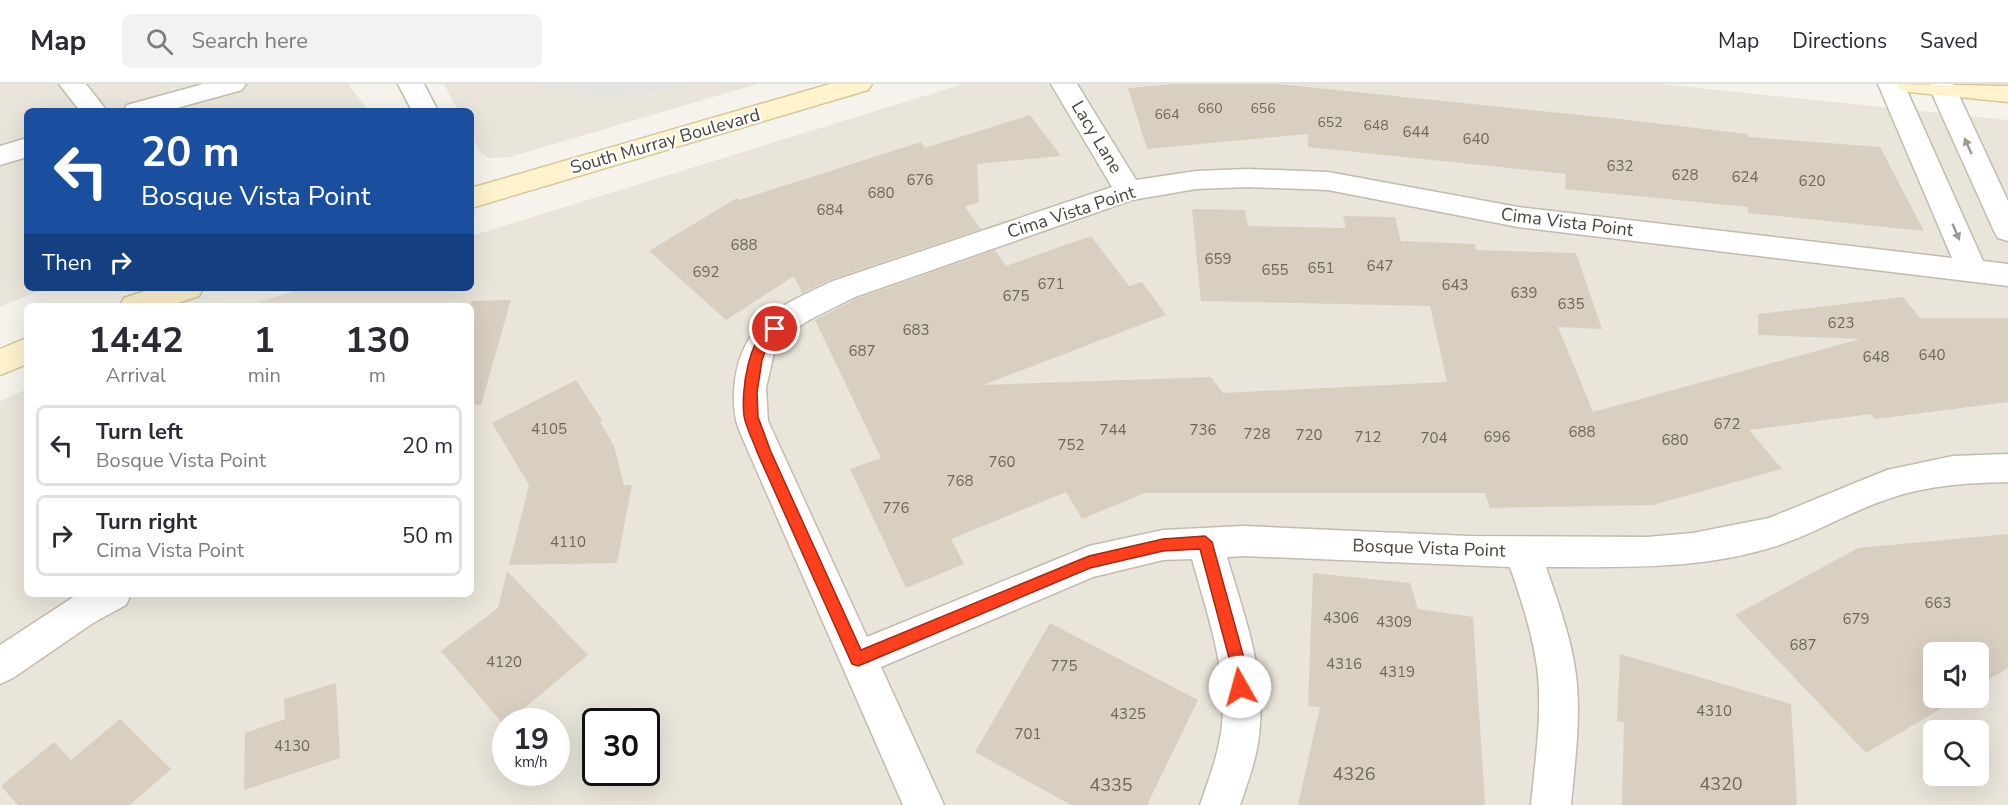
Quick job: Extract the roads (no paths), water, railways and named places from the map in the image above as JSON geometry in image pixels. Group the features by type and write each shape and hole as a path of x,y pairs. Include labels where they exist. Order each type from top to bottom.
{"main road":[{"name":"South Murray Boulevard","path":"474,197 859,84"},
{"path":"1910,84 2008,94"},
{"path":"144,303 179,291"},
{"path":"0,363 24,351"}],"street":[{"path":"72,84 92,108"},
{"path":"147,108 233,84"},
{"path":"411,84 423,108"},
{"name":"Lacy Lane","path":"1064,84 1129,191"},
{"path":"1891,84 1972,270"},
{"path":"1942,87 2008,231"},
{"path":"0,156 24,148"},
{"path":"1933,178 1986,184"},
{"name":"Cima Vista Point","path":"924,805 764,452 751,417 751,393 756,360 763,339 787,319 844,289 1129,191 1196,180 1227,179 1328,181 1518,217 2008,274"},
{"name":"Bosque Vista Point","path":"858,659 1089,562 1163,545 1205,542 1523,551 1647,552 1734,542 1773,532 1887,484 1953,470 2008,468"},
{"path":"1205,542 1240,669 1241,724 1232,771 1220,805"},
{"path":"1523,551 1548,627 1557,677 1557,739 1551,805"},
{"path":"0,666 80,611 107,597"}]}
